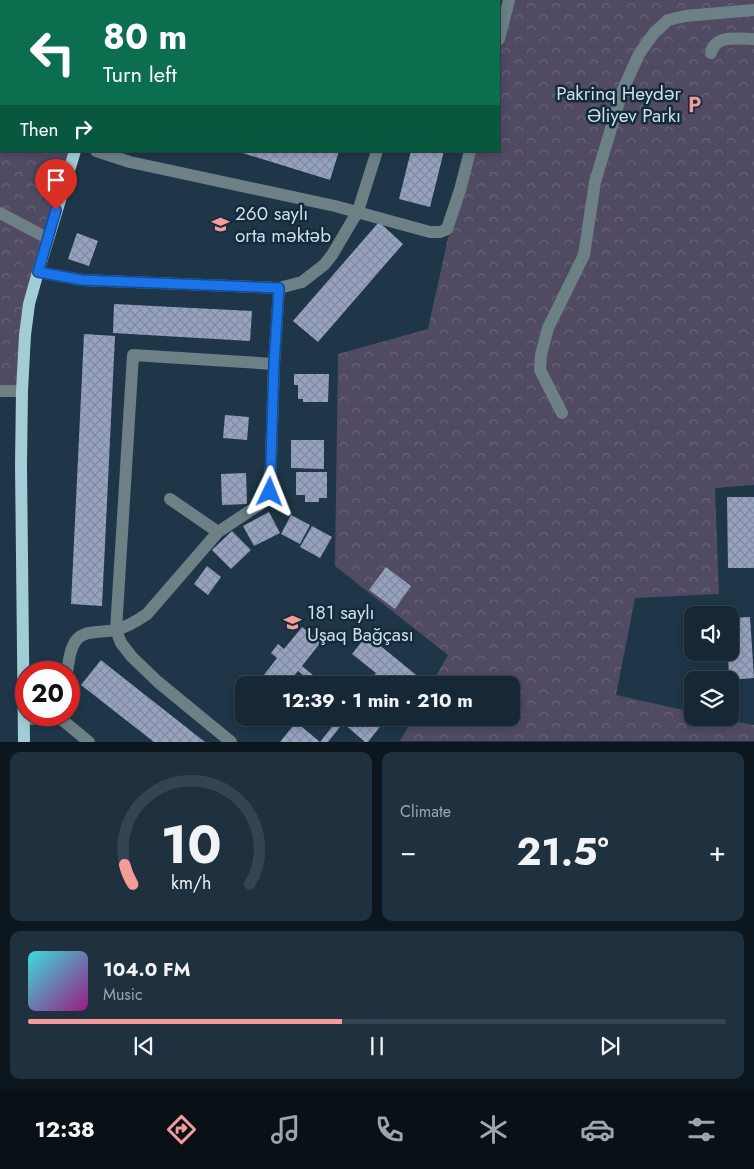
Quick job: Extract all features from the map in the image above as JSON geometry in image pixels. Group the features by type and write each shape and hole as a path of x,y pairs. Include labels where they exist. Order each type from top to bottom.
{"main road":[{"path":"24,661 22,391 26,328 29,304 47,238 75,152"},
{"path":"24,726 24,742"}],"street":[{"path":"500,35 508,0"},
{"path":"562,413 540,370 541,355 548,328 584,254 595,182 622,92 639,54 654,33 668,20 685,16 754,10"},
{"path":"710,53 717,42 724,39 754,38"},
{"path":"99,152 130,162 358,211 430,232 440,232 447,229 470,152"},
{"path":"38,272 82,280 279,288 302,282 324,265 332,255 358,211 377,152"},
{"path":"0,213 47,238"},
{"path":"69,661 71,650 76,640 83,634 116,630 137,621 147,614 218,532 268,499 270,492 274,364 279,288"},
{"path":"231,742 158,682 127,650 116,630 133,355 274,364"},
{"path":"0,391 22,391"},
{"path":"170,498 218,532"},
{"path":"70,726 89,742"}],"green space":[{"path":"510,0 754,0 754,485 715,488 719,594 635,598 616,695 684,710 684,726 739,726 739,722 754,725 754,741 400,741 408,726 520,726 520,676 436,676 448,655 335,566 338,354 428,329 448,238 475,152 500,152 500,49"},
{"path":"75,152 28,314 22,391 0,391 0,153"}],"building":[{"path":"239,152 339,152 330,180"},
{"path":"411,152 444,152 430,207 399,199"},
{"path":"379,222 403,244 318,342 293,321"},
{"path":"77,233 98,241 89,266 68,259"},
{"path":"114,304 252,311 250,341 113,333"},
{"path":"84,334 115,336 102,606 71,604"},
{"path":"294,374 329,374 328,402 303,402 303,399 298,399 298,385 294,385"},
{"path":"225,415 249,417 247,440 223,438"},
{"path":"291,440 324,440 324,469 291,468"},
{"path":"296,472 327,472 327,498 319,498 319,502 305,502 305,495 296,495"},
{"path":"246,473 247,504 222,505 221,474"},
{"path":"727,497 754,497 754,568 728,568"},
{"path":"269,512 280,533 254,546 243,526"},
{"path":"291,515 310,525 300,544 281,534"},
{"path":"312,526 332,537 320,558 300,547"},
{"path":"232,531 251,550 231,569 212,550"},
{"path":"207,566 221,577 208,595 194,584"},
{"path":"386,567 411,586 395,609 369,590"},
{"path":"750,617 754,678 739,679 739,671 729,671 728,661 739,661 739,618"},
{"path":"302,627 321,642 302,666 314,676 304,676 298,671 294,676 263,676 277,658 271,653 278,644 284,649"},
{"path":"367,635 418,676 374,676 376,673 352,654"},
{"path":"101,660 205,742 154,742 81,685"},
{"path":"293,726 301,726 320,742 280,742"},
{"path":"333,726 341,726 328,742 320,742"},
{"path":"346,726 381,726 368,742 365,742"}],"place":[{"name":"Pakrinq Heydər Əliyev Parkı","path":"695,104"},
{"name":"260 saylı orta məktəb","path":"221,224"},
{"name":"181 saylı Uşaq Bağçası","path":"293,623"}],"route":[{"path":"56,210 38,272 82,280 279,288 274,364 270,492"}]}
